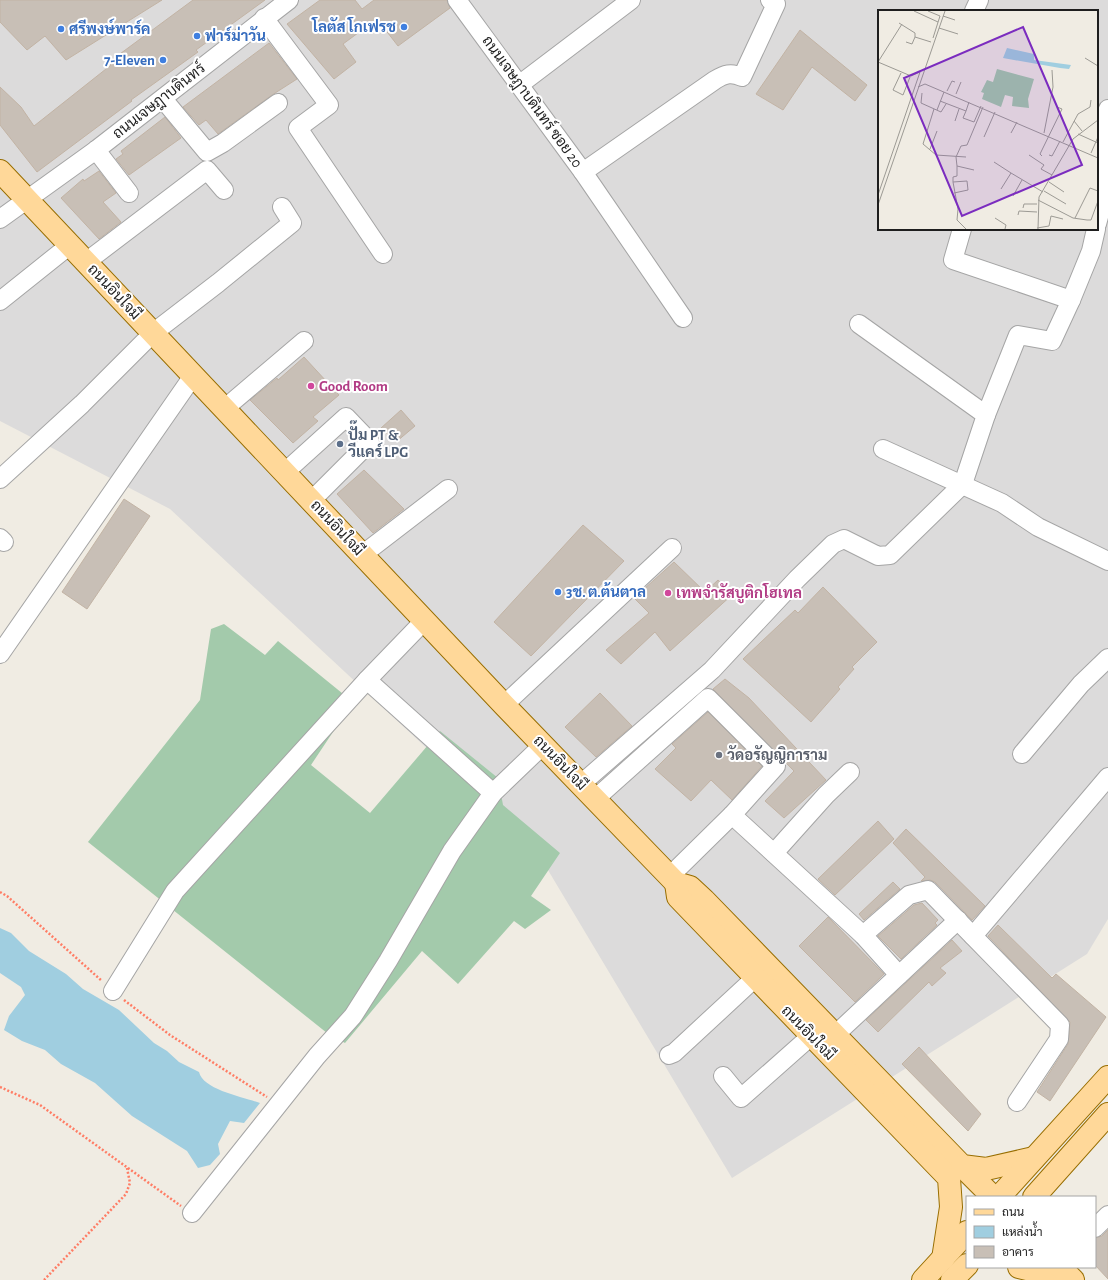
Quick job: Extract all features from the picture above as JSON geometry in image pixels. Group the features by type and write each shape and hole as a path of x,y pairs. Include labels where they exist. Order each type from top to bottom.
{"main road":[{"name":"ถนนอินใจมี","path":"0,171 543,746 673,880 690,887 704,900 835,1035 956,1172 968,1196"},
{"name":"ถนนอินใจมี","path":"673,880 678,897 811,1036 956,1172 992,1196"},
{"path":"1000,1196 1108,1077"},
{"path":"1035,1196 1108,1114"},
{"path":"960,1269 951,1207 956,1172 986,1169 1034,1158"},
{"path":"1047,1196 1054,1174"},
{"path":"960,1269 966,1237"},
{"path":"1025,1268 1048,1272 1073,1280"},
{"path":"923,1280 960,1269"}],"street":[{"name":"ถนนเจษฎาบดินทร์","path":"0,219 96,150 289,0"},
{"name":"ถนนเจษฎาบดินทร์ ซอย 20","path":"457,0 583,172 725,74 733,74 742,77 775,1"},
{"path":"518,85 631,0"},
{"path":"974,10 979,0"},
{"path":"264,18 329,105 298,128 383,254"},
{"path":"163,99 207,152 223,143 278,103"},
{"path":"1098,193 1103,126 1108,110"},
{"path":"96,150 129,194"},
{"path":"86,262 207,170 224,190"},
{"path":"583,172 683,318"},
{"path":"0,479 82,404 153,333 292,223 282,207"},
{"path":"962,230 953,260 1071,300"},
{"path":"588,792 712,670 797,579 833,544 844,539 878,556 890,555 963,484 986,415 1018,335 1052,341 1091,251 1095,230"},
{"path":"0,301 70,245"},
{"path":"859,324 986,415"},
{"path":"224,409 304,341"},
{"path":"0,654 193,376"},
{"path":"286,474 346,417 370,442 311,501"},
{"path":"883,449 1002,503 1038,527 1108,561"},
{"path":"362,555 448,488"},
{"path":"504,705 672,548"},
{"path":"113,991 175,891 367,680 424,621"},
{"path":"1022,754 1081,684 1108,658"},
{"path":"367,680 494,793"},
{"path":"588,792 708,698 776,766 673,880"},
{"path":"192,1213 279,1105 316,1056 353,1016 388,961 452,851 494,793 543,746"},
{"path":"774,853 826,795 850,772"},
{"path":"973,936 1108,777"},
{"path":"732,815 863,935 899,974"},
{"path":"863,935 909,895 928,890 1060,1025 1059,1039 1017,1102"},
{"path":"835,1035 958,920"},
{"path":"670,1054 674,1053 755,978"},
{"path":"723,1076 741,1098 811,1036"},
{"path":"1096,1227 1108,1215"}],"path":[{"path":"0,892 7,896 113,991 170,1035 279,1105"},
{"path":"0,1087 40,1105 192,1213"},
{"path":"44,1280 126,1194 130,1183 127,1168"}],"shaded area":[{"path":"0,0 1108,0 1108,919 1087,954 732,1178 536,850 170,509 0,421"}],"green space":[{"path":"224,624 265,655 278,641 353,702 311,765 370,813 440,731 498,778 503,805 560,853 531,896 551,910 525,929 514,921 458,984 422,951 345,1043 327,1033 88,842 200,700 211,629"}],"water":[{"path":"0,928 11,933 29,951 66,974 83,989 119,1010 154,1043 167,1051 179,1062 199,1072 208,1084 225,1092 260,1103 244,1123 230,1121 218,1144 220,1154 210,1165 198,1168 187,1151 132,1116 95,1083 61,1064 45,1050 22,1041 4,1030 9,1016 25,995 21,987 0,973"}],"building":[{"name":"ศรีพงษ์พาร์ค","path":"0,0 162,0 66,60 45,36 27,50 0,22"},
{"path":"193,0 265,0 196,50 198,52 131,100 132,101 37,172 0,125 0,87 21,107 34,126 111,65 109,62"},
{"path":"320,0 355,0 362,9 374,0 447,0 450,8 398,46 377,19 343,44 356,62 334,79 287,24"},
{"path":"800,30 867,85 855,101 812,67 783,110 756,94"},
{"path":"269,43 297,79 218,134 206,120 199,125 183,107"},
{"path":"165,117 181,138 129,175 116,159 123,154 121,151"},
{"path":"99,171 116,193 103,202 121,222 99,239 61,198 83,179 84,181"},
{"path":"304,357 339,395 313,417 318,421 293,443 250,400 277,378 278,380"},
{"path":"401,410 415,426 396,442 381,428"},
{"path":"364,470 404,509 373,533 337,494"},
{"path":"124,499 150,516 87,609 62,592"},
{"name":"3ช. ต.ต้นตาล","path":"583,525 624,561 531,656 494,622"},
{"path":"674,562 705,592 718,580 733,594 670,651 655,632 621,664 606,650 649,613 634,598"},
{"path":"823,587 877,642 852,667 854,669 838,687 840,689 811,722 743,659 795,610 798,613"},
{"path":"725,679 749,698 826,780 784,818 765,801 794,771 713,689"},
{"path":"600,693 632,726 596,757 565,727"},
{"name":"วัดอรัญญิการาม","path":"708,712 762,766 732,800 711,780 691,801 655,769 676,748 672,744"},
{"path":"878,821 894,839 835,895 818,879"},
{"path":"906,829 985,906 972,920 935,882 930,880 921,881 925,877 893,843"},
{"path":"893,882 900,889 864,920 859,914"},
{"path":"922,903 938,920 935,923 937,925 901,959 878,936 914,905"},
{"path":"828,917 884,974 855,1002 799,946"},
{"path":"998,925 1052,978 1056,974 1106,1017 1050,1101 1037,1092 1068,1044 1070,1022 988,936"},
{"path":"952,940 962,951 940,968 946,973 932,986 929,982 878,1032 866,1020"},
{"path":"919,1047 981,1114 968,1131 902,1064"},
{"path":"1108,1230 1108,1279 1096,1266 1096,1238 1102,1236"}],"place":[{"name":"โลตัส โกเฟรช","path":"404,27"},
{"name":"ศรีพงษ์พาร์ค","path":"61,29"},
{"name":"ฟาร์ม่าวัน","path":"197,36"},
{"name":"7-Eleven","path":"163,60"},
{"name":"Good Room","path":"311,386"},
{"name":"ปั๊ม PT & วีแคร์ LPG","path":"340,444"},
{"name":"3ช. ต.ต้นตาล","path":"558,592"},
{"name":"เทพจำรัสบูติกโฮเทล","path":"668,593"},
{"name":"วัดอรัญญิการาม","path":"719,755"}]}
